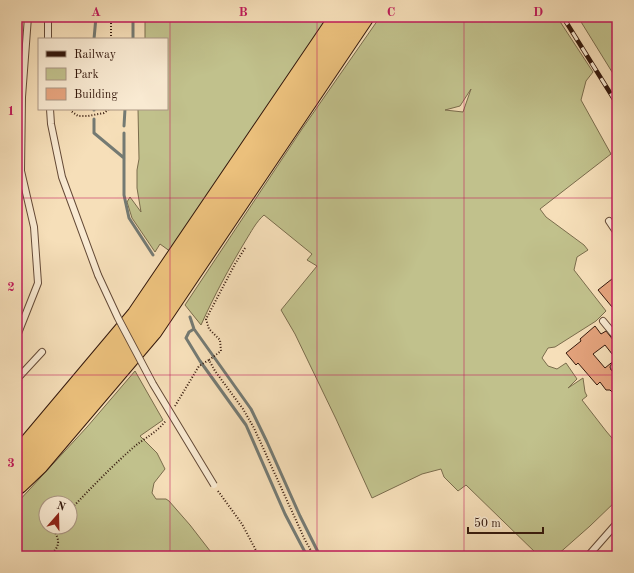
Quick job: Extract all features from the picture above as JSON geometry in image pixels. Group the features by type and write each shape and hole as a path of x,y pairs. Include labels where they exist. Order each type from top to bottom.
{"highway":[{"path":"17,458 138,316 341,17"},
{"path":"17,483 38,463 151,330 362,17"}],"lane":[{"path":"17,336 38,283 34,227 21,171 22,97 28,17"},
{"path":"48,17 48,38"},
{"path":"50,110 51,124 62,177 98,275 118,318 153,384 214,485"},
{"path":"609,221 617,234"},
{"path":"603,321 617,338"},
{"path":"17,379 42,352"},
{"path":"588,556 617,523"}],"path":[{"path":"110,38 111,17"},
{"path":"71,110 78,116 104,113 108,110"},
{"path":"174,407 199,366 221,351 220,340 209,329 206,319 245,248"},
{"path":"209,360 215,371 243,409 254,428 305,540 314,556"},
{"path":"78,502 118,462 163,425 167,419"},
{"path":"214,485 242,524 259,556"},
{"path":"47,556 52,554 57,548 58,540 56,535"},
{"path":"25,556 28,554 37,553 43,556"}],"green space":[{"path":"145,17 329,17 171,252 160,244 155,252 132,218 127,202 130,197 141,212 137,188 137,170 139,159 138,110 168,110 168,38 145,38"},
{"path":"380,17 557,17 593,72 586,81 581,100 611,154 540,209 546,217 584,245 588,250 577,257 574,270 606,311 596,321 555,347 548,348 542,358 548,366 557,369 566,363 577,379 568,388 583,378 587,396 582,400 617,444 617,500 556,556 539,556 466,485 458,491 444,477 441,469 422,474 372,498 295,334 281,310 317,266 307,260 312,254 264,215 254,227 234,261 216,293 201,325 185,305 302,129","holes":["471,89 463,112 445,110 460,106"]},
{"path":"578,17 617,17 617,80"},
{"path":"135,371 163,420 140,436 157,453 165,469 154,483 152,493 156,499 166,499 169,501 214,556 17,556 17,503 87,427"}],"building":[{"path":"617,275 617,313 598,290"},
{"path":"595,326 601,334 606,331 614,341 617,342 617,361 612,363 610,367 612,371 617,370 617,388 612,392 610,390 606,390 600,382 597,385 578,363 576,365 566,353 581,341 580,339","holes":["605,345 616,359 605,368 593,354"]}],"waterway":[{"path":"94,38 96,17"},
{"path":"133,17 133,38"},
{"path":"124,126 125,110"},
{"path":"94,119 94,133 124,158"},
{"path":"124,133 124,195 129,218 153,255"},
{"path":"190,317 194,329 251,409 320,556"},
{"path":"194,329 189,332 186,338 200,361 246,425 285,514 307,556"}],"railway":[{"path":"563,17 617,104"}]}
